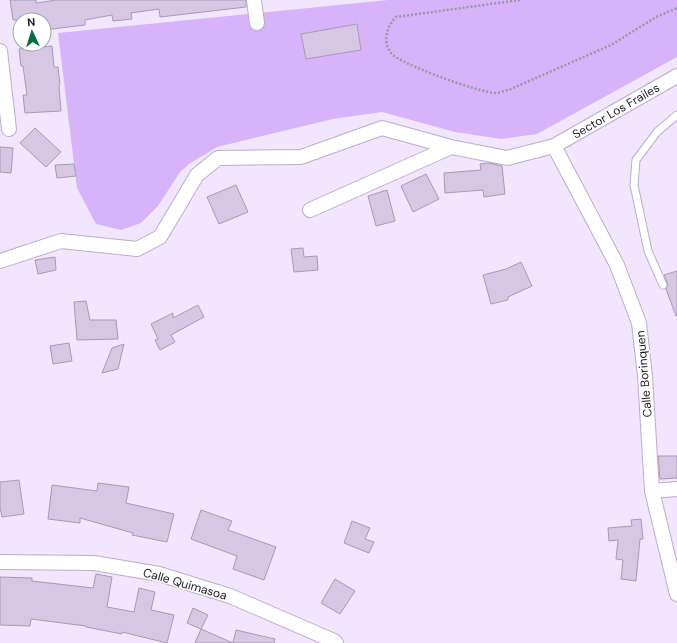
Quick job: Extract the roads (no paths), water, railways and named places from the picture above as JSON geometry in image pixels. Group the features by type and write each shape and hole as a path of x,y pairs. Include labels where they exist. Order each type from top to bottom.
{"street":[{"path":"254,0 257,23"},
{"path":"0,51 9,129"},
{"name":"Sector Los Frailes","path":"451,147 507,158 554,146 677,76"},
{"path":"0,261 61,241 137,249 160,237 197,175 218,158 301,156 382,128 451,147"},
{"name":"Calle Borinquen","path":"554,146 617,265 639,323 646,376 652,491 677,594"},
{"path":"310,210 451,147"},
{"path":"652,491 677,489"},
{"name":"Calle Quimasoa","path":"0,562 94,563 159,574 230,596 336,643"}],"lane":[{"path":"663,284 648,251 634,185 636,160 657,132 677,115"}]}
